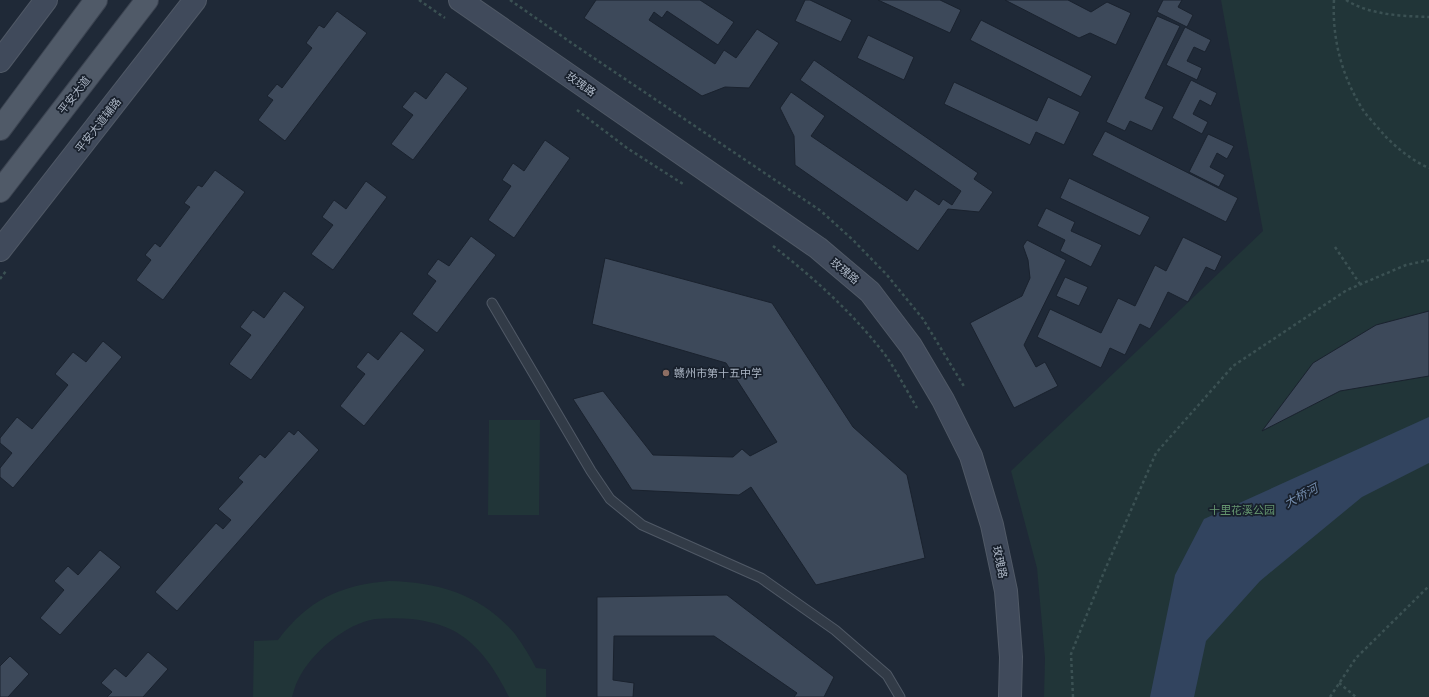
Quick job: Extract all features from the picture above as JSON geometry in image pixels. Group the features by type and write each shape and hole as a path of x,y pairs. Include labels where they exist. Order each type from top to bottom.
{"main road":[{"path":"0,129 96,0"},
{"name":"平安大道","path":"0,191 147,0"}],"street":[{"path":"0,61 46,0"},
{"name":"平安大道辅路","path":"0,250 195,0"},
{"name":"玫瑰路","path":"460,0 818,248 870,292 912,346 943,400 971,456 992,525 1006,591 1011,657 1010,697"}],"lane":[{"path":"492,303 591,472 610,500 642,525 761,578 835,630 887,675 900,697"}],"path":[{"path":"419,0 445,18"},
{"path":"1334,0 1334,26 1338,54 1347,79 1360,107 1395,146 1421,165 1429,168"},
{"path":"1346,0 1356,6 1393,15 1429,17"},
{"path":"575,109 627,148 687,186"},
{"path":"769,243 804,269 845,309 886,356 917,408"},
{"path":"1335,247 1360,284"},
{"path":"1072,697 1071,654 1104,572 1156,453 1233,366 1347,290 1406,265 1429,260"},
{"path":"1330,697 1356,658 1429,586"},
{"path":"1339,683 1356,697"}],"green space":[{"name":"十里花溪公园","path":"1221,0 1429,0 1429,697 1044,697 1045,658 1037,568 1011,471 1263,231"},
{"path":"489,420 540,420 539,515 488,515"},
{"path":"389,581 425,584 442,588 474,600 488,609 515,634 536,668 546,669 546,697 509,697 487,660 465,638 451,629 434,623 412,619 394,618 375,619 364,622 341,633 330,641 311,660 304,670 296,684 292,697 253,697 254,641 278,640 301,614 326,597 355,586"}],"water":[{"name":"大桥河","path":"1429,417 1429,463 1362,497 1260,581 1206,641 1194,697 1150,697 1175,575 1204,519"}],"building":[{"path":"596,0 700,0 734,22 718,45 667,11 662,18 654,12 649,20 715,64 724,50 736,58 757,29 779,43 749,88 725,87 702,96 584,18"},
{"path":"805,0 810,0 852,20 841,42 795,21"},
{"path":"878,0 940,0 961,10 950,33"},
{"path":"1005,0 1068,0 1091,12 1107,2 1131,13 1116,45 1090,33 1079,38"},
{"path":"1163,0 1182,0 1178,7 1193,15 1187,27 1157,12"},
{"path":"337,11 367,33 285,141 258,120 273,100 267,96 277,84 282,88 312,48 306,43 319,25 324,28"},
{"path":"1157,16 1180,26 1145,98 1164,107 1152,131 1130,121 1125,131 1106,122"},
{"path":"981,20 1092,76 1081,97 970,40"},
{"path":"1185,27 1211,40 1205,52 1194,47 1187,61 1202,68 1197,80 1166,65"},
{"path":"868,35 914,57 904,80 857,58"},
{"path":"814,60 978,173 974,179 993,192 979,212 948,209 918,251 795,165 794,136 780,108 791,92 825,116 811,136 907,201 915,189 939,205 943,199 952,205 961,191 800,80"},
{"path":"446,72 468,88 413,160 391,144 413,115 402,107 415,91 426,99"},
{"path":"1191,80 1217,93 1211,106 1200,100 1193,114 1208,122 1202,134 1172,118"},
{"path":"954,82 1037,121 1048,97 1080,112 1064,145 1036,132 1030,145 944,104"},
{"path":"1105,131 1238,198 1226,222 1092,155"},
{"path":"1208,134 1234,146 1227,159 1217,153 1210,167 1225,175 1219,187 1189,172"},
{"path":"545,140 570,158 514,238 488,220 511,186 502,180 513,163 524,171"},
{"path":"215,170 245,192 163,300 136,280 151,260 145,255 155,243 160,247 190,207 184,203 198,185 202,187"},
{"path":"1069,178 1150,217 1140,236 1060,198"},
{"path":"366,181 387,197 333,270 311,254 333,225 322,217 334,200 346,209"},
{"path":"1046,208 1075,222 1071,231 1102,245 1091,267 1060,251 1065,240 1037,226"},
{"path":"471,236 496,255 437,333 412,314 436,281 427,274 438,259 449,266"},
{"path":"1183,237 1222,256 1215,271 1206,267 1188,302 1168,292 1150,329 1140,324 1125,355 1110,348 1101,368 1037,337 1050,309 1101,333 1118,298 1135,306 1155,265 1166,271"},
{"path":"1027,240 1066,260 1024,345 1036,367 1045,362 1058,386 1014,408 970,323 1022,296 1030,278 1028,260 1023,246"},
{"path":"605,258 772,303 853,427 907,475 925,558 816,585 751,487 739,495 632,490 573,399 603,391 653,455 733,457 742,449 750,456 777,442 726,363 592,324"},
{"path":"1065,277 1088,287 1079,306 1056,296"},
{"path":"284,291 305,307 251,380 229,364 251,335 240,327 253,310 264,318"},
{"path":"1429,311 1429,376 1340,391 1262,431 1313,363 1376,325"},
{"path":"401,331 425,350 364,426 340,406 365,374 356,367 368,352 378,360"},
{"path":"103,341 122,357 13,488 0,477 0,468 12,453 0,443 0,438 17,417 32,429 68,385 55,374 73,352 86,362"},
{"path":"298,430 319,450 177,611 155,592 216,523 223,529 231,520 218,509 243,482 238,478 260,454 265,458 289,431 294,435"},
{"path":"100,550 121,567 60,635 40,618 64,590 54,581 68,566 78,575"},
{"path":"727,595 834,677 824,697 794,697 797,693 714,636 614,636 613,680 634,683 633,697 597,697 597,597"},
{"path":"148,652 168,669 143,697 107,697 112,692 101,683 115,668 126,677"},
{"path":"10,656 29,674 8,697 0,697 0,666"}],"place":[{"name":"赣州市第十五中学","path":"666,373"}]}
